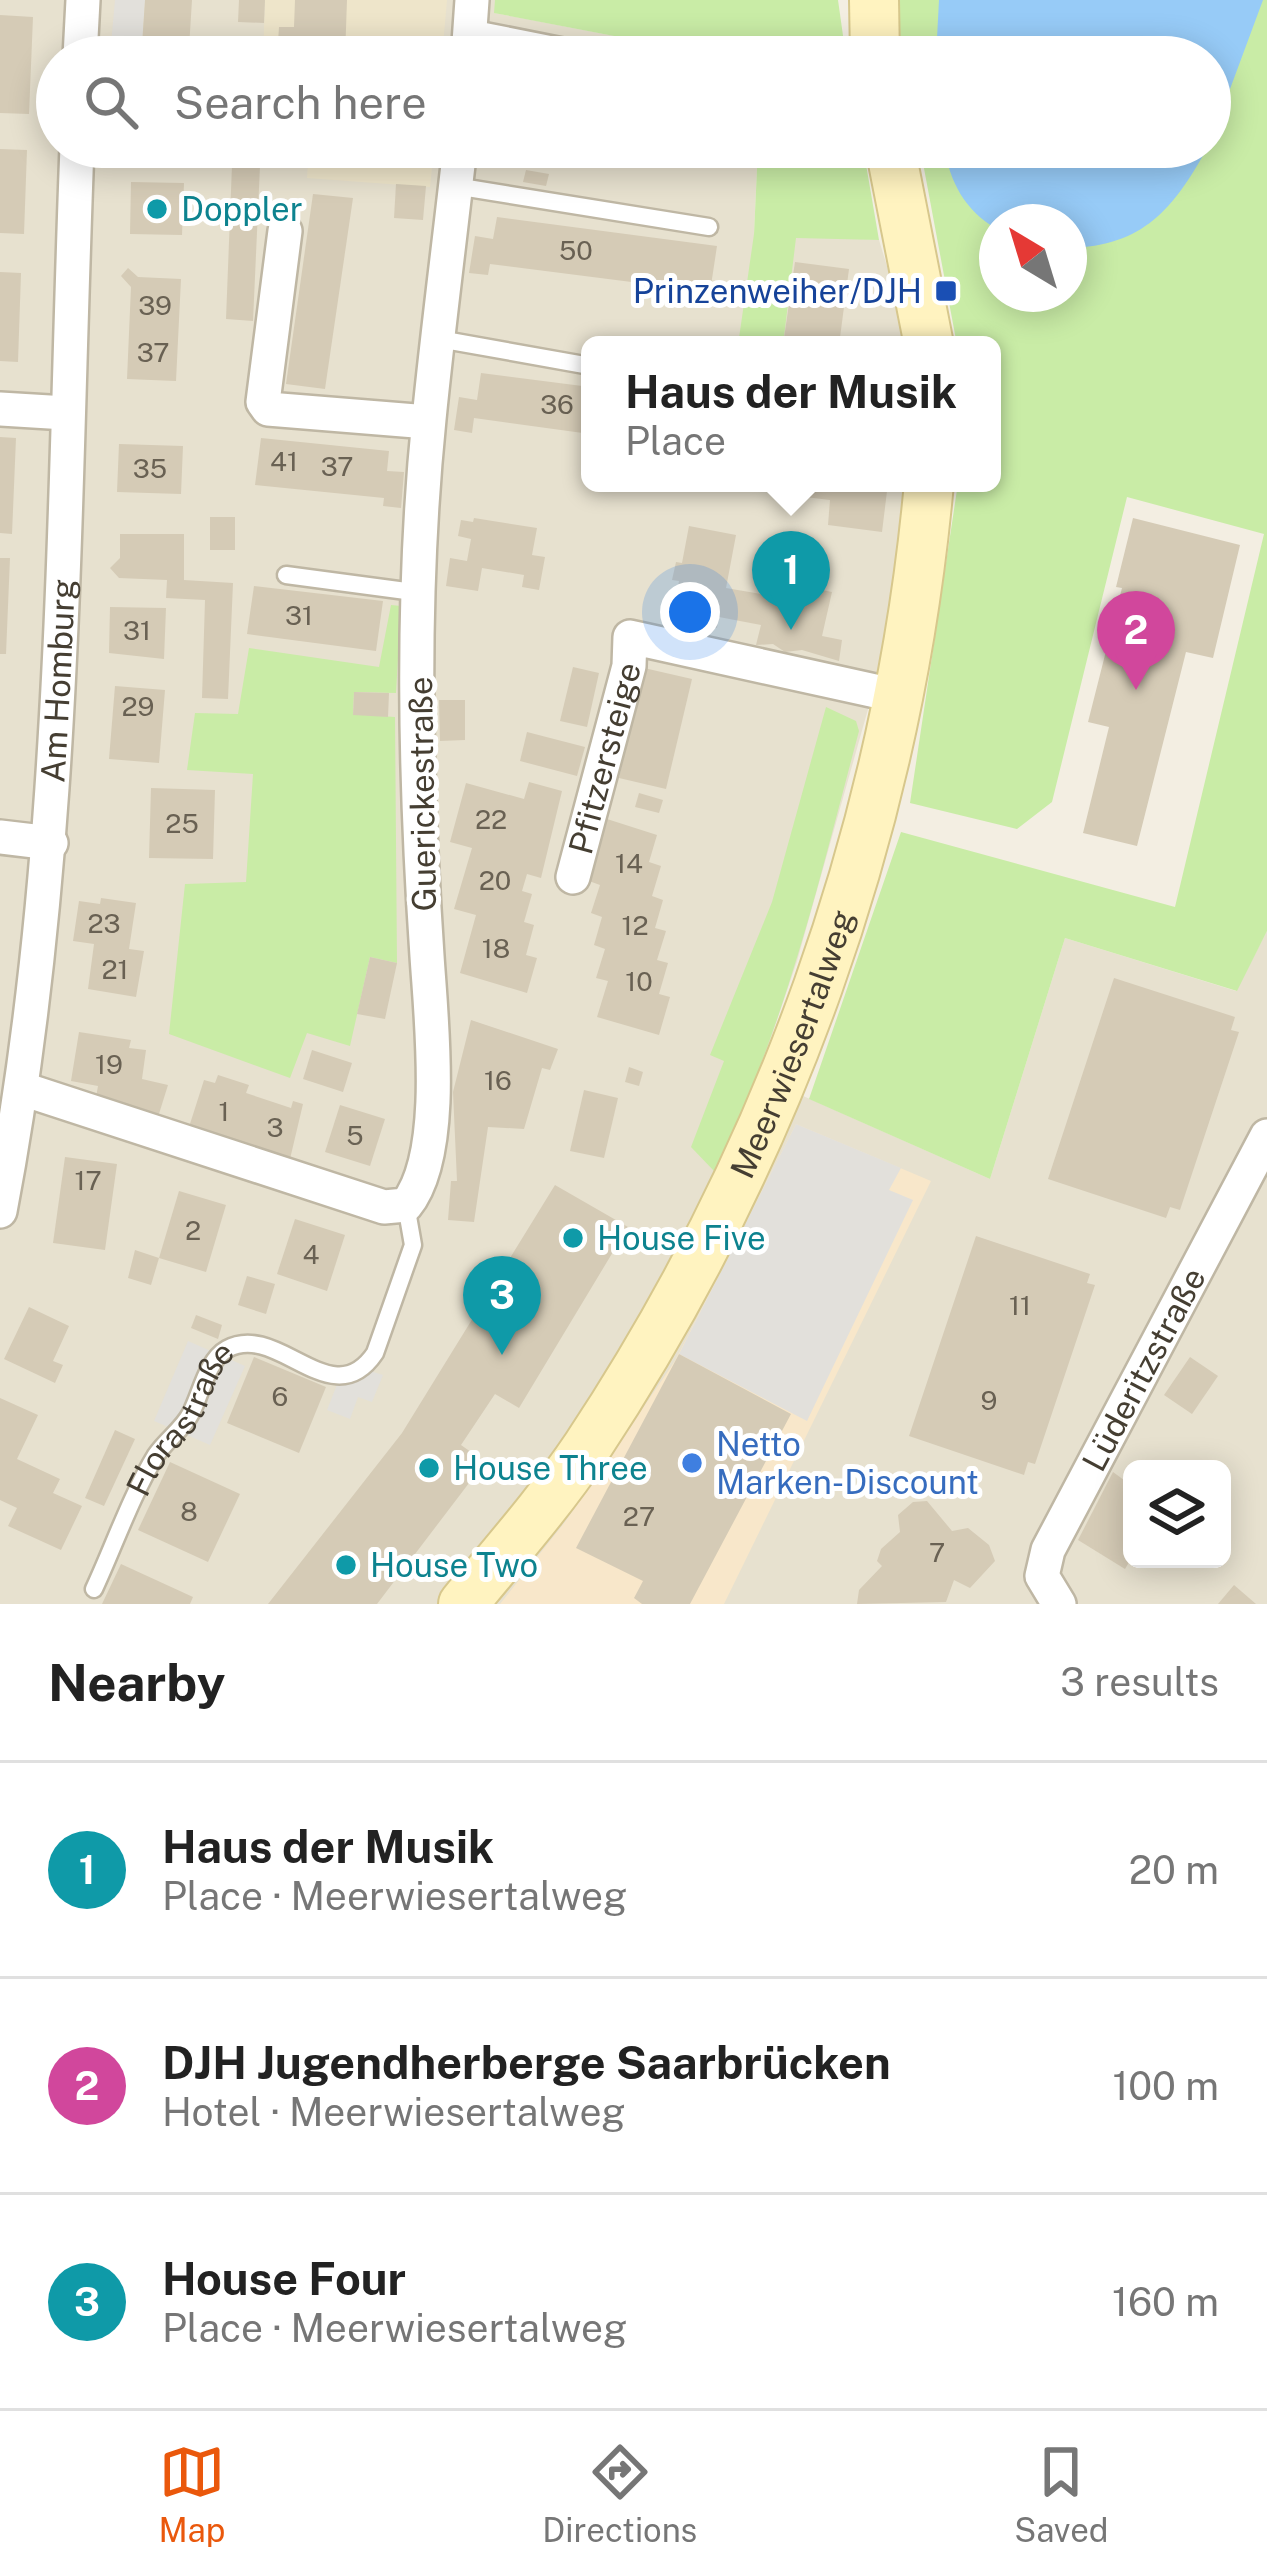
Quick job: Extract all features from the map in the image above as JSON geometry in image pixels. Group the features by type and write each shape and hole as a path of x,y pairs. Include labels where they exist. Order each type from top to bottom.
{"main road":[{"path":"874,0 875,36"},
{"path":"894,168 927,336"},
{"name":"Meerwiesertalweg","path":"464,1604 584,1450 684,1290 778,1099 873,810 898,696 928,492"}],"street":[{"path":"81,36 82,0"},
{"name":"Am Homburg","path":"0,1211 23,1089 51,843 61,692 76,168"},
{"name":"Guerickestraße","path":"425,1165 431,1093 416,803 422,593 428,422 457,168"},
{"path":"285,231 263,402 268,410 428,422"},
{"path":"0,409 66,413"},
{"name":"Pfitzersteige","path":"572,877 629,666 630,637 898,696"},
{"path":"0,837 51,843"},
{"path":"23,1089 384,1208 406,1205"},
{"name":"Lüderitzstraße","path":"1059,1604 1042,1576 1048,1550 1267,1136"},
{"name":"Florastraße","path":"406,1205 420,1189 425,1165"}],"lane":[{"path":"470,28 510,36"},
{"path":"455,186 709,226"},
{"path":"439,339 581,364"},
{"path":"286,574 422,593"},
{"name":"Florastraße","path":"94,1589 157,1454 189,1417 217,1356 230,1347 253,1344 340,1377 364,1369 375,1353 412,1245 406,1205"}],"shaded area":[{"path":"0,0 495,0 495,13 615,36 36,36 36,168 757,168 754,233 879,240 908,336 581,336 581,492 911,492 885,649 797,961 758,1076 990,1179 1065,938 1236,991 1267,931 1267,1604 0,1604"},
{"path":"115,0 145,0 143,36 112,36"},
{"path":"265,0 447,0 444,36 264,36"},
{"path":"308,168 432,168 430,187 307,178"},
{"path":"796,1124 931,1181 724,1604 500,1604 565,1522 675,1361"},
{"path":"796,1124 901,1168 889,1190 913,1200 807,1421 679,1354"},
{"path":"188,1341 245,1366 210,1445 154,1421"},
{"path":"364,1369 383,1375 372,1402 358,1397 350,1419 327,1410 340,1377"}],"green space":[{"path":"495,0 838,0 843,36 614,36 494,13"},
{"path":"893,0 1267,0 1267,931 1237,991 1065,938 990,1179 809,1099 901,832 1175,907 1264,534 1127,497 1052,802 1017,829 910,803 957,492 1001,492 1001,336 955,336 924,168 1231,168 1231,36 899,36"},
{"path":"757,168 867,168 879,240 796,238 784,336 739,336 754,234"},
{"path":"391,605 401,606 396,693 354,692 353,714 395,717 397,963 370,957 350,1046 307,1033 290,1078 169,1034 185,884 246,882 253,774 187,770 195,713 238,714 249,648 379,667"},
{"path":"826,707 856,721 859,731 780,1010 714,1171 691,1147 724,1061 710,1055 772,902"}],"water":[{"path":"939,0 1263,0 1231,86 1231,36 937,36"},
{"path":"949,168 1195,168 1154,220 1137,232 1095,246 1087,247 1087,204 979,204 979,216"}],"building":[{"path":"145,0 192,0 190,36 143,36"},
{"path":"239,0 265,0 264,23 238,22"},
{"path":"295,0 347,0 346,36 278,36 279,27 294,27"},
{"path":"0,15 33,17 29,114 0,113"},
{"path":"0,149 27,150 24,234 0,233"},
{"path":"232,168 260,168 253,321 226,319"},
{"path":"526,170 549,174 546,186 523,182"},
{"name":"Doppler","path":"131,182 184,183 182,235 130,234"},
{"path":"396,184 426,186 423,220 394,218"},
{"path":"313,194 353,198 325,389 286,384"},
{"path":"497,217 717,246 710,292 490,264 488,275 469,273 475,236 493,239"},
{"path":"795,262 849,269 840,336 784,336"},
{"path":"128,268 138,277 181,279 176,381 127,379 131,287 121,276"},
{"path":"0,272 21,273 18,362 0,361"},
{"path":"481,373 581,386 581,433 474,418 472,433 454,430 459,397 477,400"},
{"path":"0,437 16,438 12,534 0,533"},
{"path":"261,438 389,451 387,471 404,472 401,508 383,506 384,498 255,485"},
{"path":"119,444 183,446 181,494 117,492"},
{"path":"887,492 882,532 828,525 830,500 788,495"},
{"path":"210,517 235,517 235,550 210,550"},
{"path":"474,518 537,528 532,555 545,557 539,590 522,587 524,575 482,568 478,591 446,586 450,558 467,561 471,539 458,536 461,520 473,522"},
{"path":"1133,518 1240,545 1213,658 1186,652 1137,846 1083,833 1109,727 1088,722 1122,588 1116,587"},
{"path":"689,526 736,535 726,588 796,600 812,588 832,592 822,636 842,640 839,661 802,650 785,652 773,644 756,645 761,625 719,617 717,628 671,619 679,581 672,580 676,562 682,563"},
{"path":"120,534 184,534 184,580 233,583 228,699 202,698 205,600 166,598 167,580 119,578 110,568 120,558"},
{"path":"0,558 10,558 6,654 0,654"},
{"path":"254,586 383,601 376,651 247,634"},
{"path":"110,607 166,608 164,659 109,653"},
{"path":"573,667 599,673 587,727 560,721"},
{"path":"644,668 692,679 666,789 619,778"},
{"path":"115,686 165,690 159,763 109,759"},
{"path":"354,692 389,693 388,717 353,715"},
{"path":"439,700 465,700 465,740 440,741"},
{"path":"527,732 585,747 577,776 520,761"},
{"path":"529,782 562,791 541,878 527,874 522,891 532,894 524,922 534,925 526,955 537,958 527,993 460,973 476,915 454,909 472,848 450,842 466,783 524,799"},
{"path":"151,788 215,790 213,859 149,858"},
{"path":"639,793 663,800 659,813 635,807"},
{"path":"607,819 657,835 649,862 661,866 652,896 663,900 655,928 666,931 657,960 668,963 659,994 670,997 659,1035 597,1017 608,981 596,978 605,949 594,945 602,917 591,913 600,885 589,881"},
{"path":"101,898 136,903 129,949 144,951 136,997 88,989 94,944 73,941 79,901 100,904"},
{"path":"370,957 397,963 385,1019 357,1014"},
{"path":"1114,978 1235,1017 1231,1030 1239,1032 1180,1210 1170,1207 1166,1218 1048,1179"},
{"path":"471,1020 558,1049 550,1070 542,1068 524,1129 488,1127 474,1222 448,1220 451,1181 457,1181 453,1092"},
{"path":"79,1032 131,1040 129,1048 146,1050 142,1079 168,1085 158,1117 96,1097 98,1086 71,1081"},
{"path":"312,1050 352,1063 343,1092 303,1079"},
{"path":"629,1067 643,1072 639,1086 625,1082"},
{"path":"218,1075 249,1085 246,1093 291,1108 293,1101 303,1104 290,1159 189,1127 204,1080 215,1083"},
{"path":"584,1090 618,1098 604,1158 570,1151"},
{"path":"340,1105 385,1119 370,1166 325,1152"},
{"path":"65,1157 117,1164 105,1250 53,1243"},
{"path":"555,1185 628,1227 519,1408 495,1394 461,1445 485,1462 377,1604 268,1604 402,1433"},
{"path":"179,1191 226,1205 206,1272 159,1258"},
{"path":"295,1219 345,1235 327,1291 277,1274"},
{"path":"976,1236 1090,1274 1087,1283 1095,1285 1035,1464 1028,1462 1024,1475 909,1436"},
{"path":"135,1250 159,1258 151,1285 128,1278"},
{"path":"247,1276 275,1284 266,1314 238,1305"},
{"path":"29,1307 69,1326 53,1361 63,1365 55,1383 4,1359"},
{"path":"196,1315 222,1325 218,1339 191,1328"},
{"path":"679,1354 791,1414 690,1604 642,1604 634,1598 643,1581 576,1548"},
{"path":"254,1357 326,1387 299,1453 227,1423"},
{"path":"1190,1357 1218,1376 1192,1414 1164,1395"},
{"path":"0,1398 38,1415 17,1459 60,1479 53,1493 82,1506 61,1550 8,1526 17,1508 0,1500"},
{"path":"115,1430 135,1439 104,1506 85,1498"},
{"path":"170,1462 240,1494 208,1562 138,1530"},
{"path":"1113,1472 1123,1479 1123,1568 1078,1540"},
{"path":"927,1501 952,1531 968,1528 989,1545 995,1561 970,1588 954,1580 946,1602 857,1604 859,1590 882,1566 877,1561 881,1549 900,1532 898,1515 913,1502"},
{"path":"121,1564 193,1597 190,1604 102,1604"},
{"path":"1234,1585 1256,1604 1218,1604"}],"place":[{"name":"Doppler","path":"157,209"},
{"name":"Prinzenweiher/DJH","path":"946,291"},
{"name":"Haus der Musik","path":"791,630"},
{"name":"DJH Jugendherberge Saarbrücken","path":"1136,690"},
{"name":"House Five","path":"573,1238"},
{"name":"House Four","path":"502,1355"},
{"name":"Netto Marken-Discount","path":"692,1463"},
{"name":"House Three","path":"429,1468"},
{"name":"House Two","path":"346,1565"}]}
